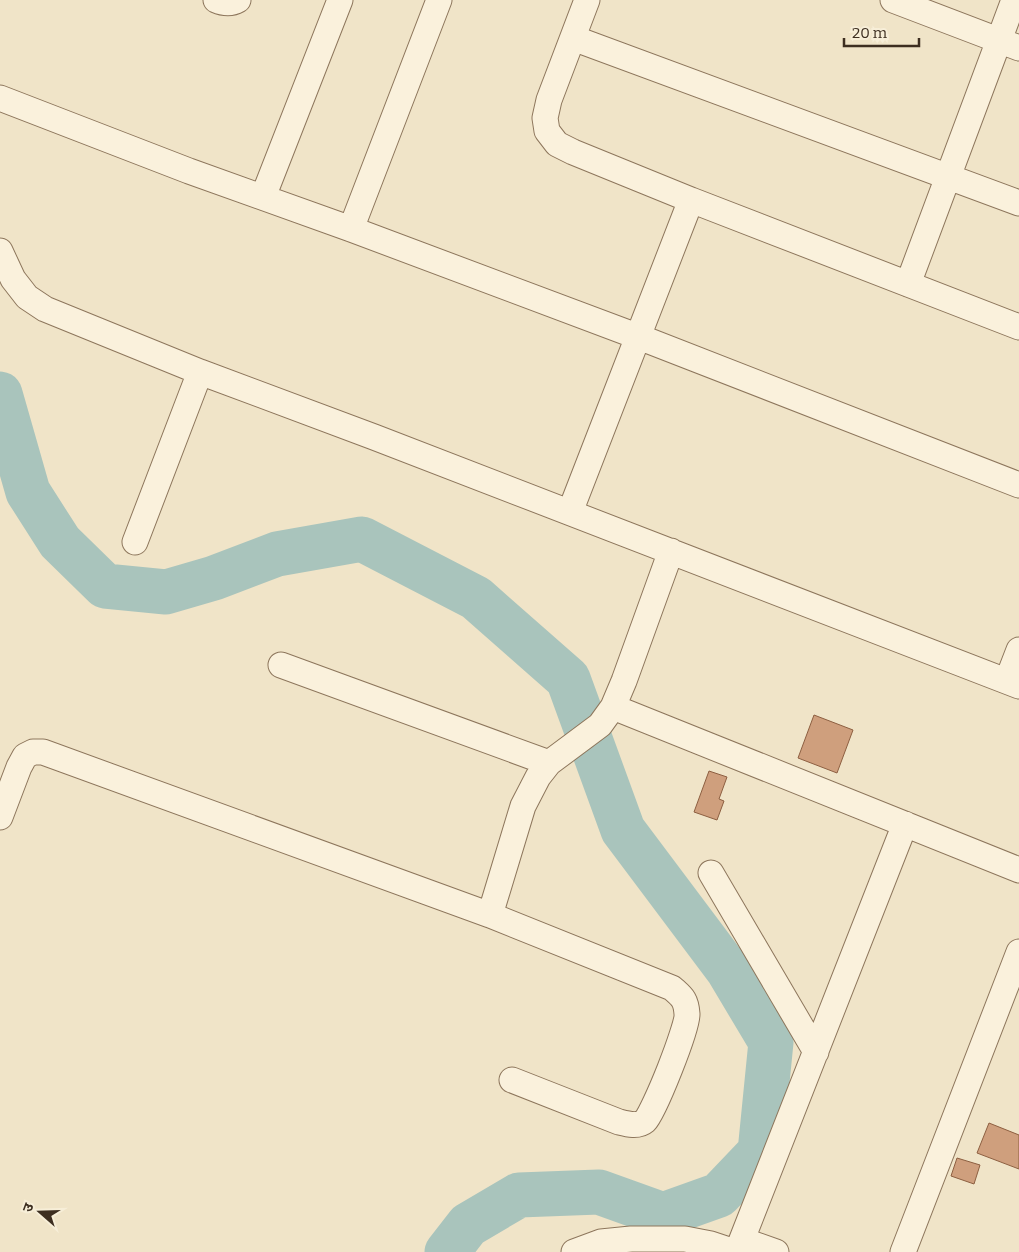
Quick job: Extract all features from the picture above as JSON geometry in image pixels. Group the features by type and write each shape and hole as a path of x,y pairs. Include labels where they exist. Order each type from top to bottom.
{"street":[{"path":"216,0 234,3 238,0"},
{"path":"263,197 340,0"},
{"path":"352,229 439,0"},
{"path":"587,0 549,100 545,118 547,131 558,144 573,152 691,200 1019,326"},
{"path":"893,0 1009,44"},
{"path":"908,284 947,177 1009,44 1014,0"},
{"path":"573,38 1019,203"},
{"path":"0,98 189,171 352,229 639,337 1019,485"},
{"path":"570,512 691,200"},
{"path":"0,251 13,279 22,291 27,297 45,309 200,372 1013,683 1019,650"},
{"path":"136,542 200,372"},
{"path":"490,915 523,806 538,777 550,763 579,741 606,716 624,681 671,551"},
{"path":"281,665 550,763"},
{"path":"606,716 905,824 1019,870"},
{"path":"0,817 25,756 32,752 43,752 490,915 672,988 684,999 687,1016 684,1031 653,1109 644,1122 632,1125 619,1122 512,1080"},
{"path":"738,1248 905,824"},
{"path":"711,873 816,1052"},
{"path":"903,1252 1010,1003 1019,952"},
{"path":"574,1252 601,1242 631,1239 685,1239 776,1252"}],"building":[{"path":"814,715 853,730 837,773 798,758"},
{"path":"709,771 727,777 719,799 724,801 717,820 694,812"},
{"path":"989,1123 1019,1135 1019,1169 977,1153"},
{"path":"957,1158 980,1165 974,1184 951,1176"}],"waterway":[{"path":"0,394 28,492 60,542 105,586 166,592 214,578 277,554 362,539 476,598 568,679 623,830 728,970 771,1042 760,1152 719,1195 663,1215 599,1192 519,1195 468,1225 447,1252"}]}
